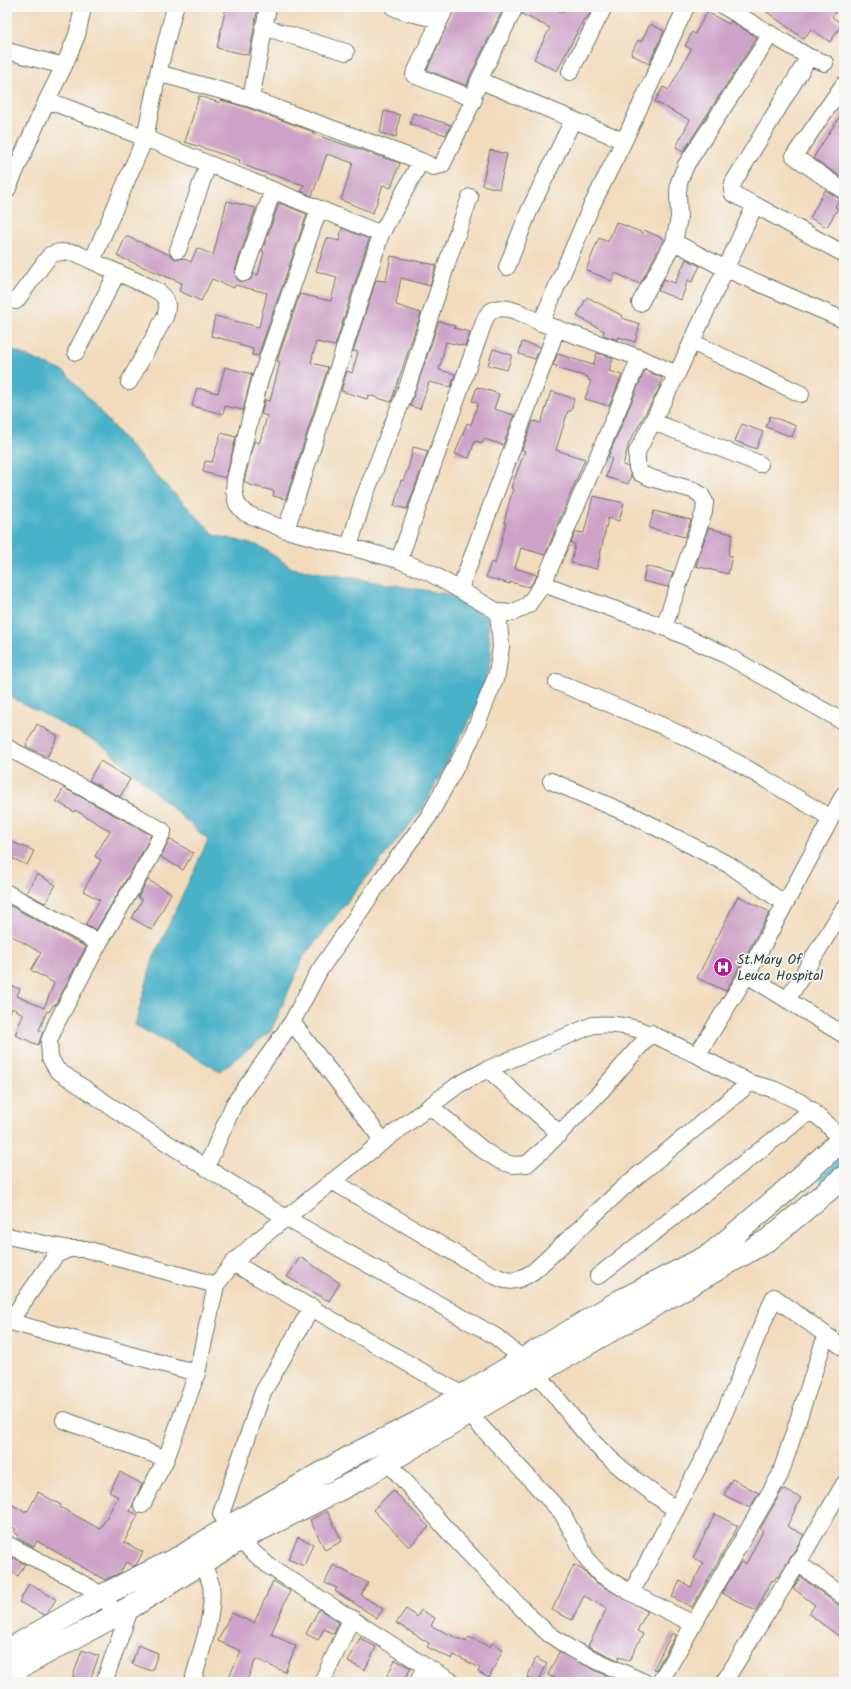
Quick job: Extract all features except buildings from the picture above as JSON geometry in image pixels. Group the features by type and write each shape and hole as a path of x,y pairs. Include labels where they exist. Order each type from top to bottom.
{"main road":[{"path":"530,1366 620,1301 710,1255 781,1195 843,1139"},
{"path":"12,1668 113,1605 184,1555 356,1481 388,1462 466,1404 530,1366 768,1240 844,1176"},
{"path":"113,1605 202,1562 234,1533 356,1453 419,1422 466,1404"}],"street":[{"path":"9,180 64,66 77,35 83,7"},
{"path":"92,261 145,138 158,73 175,7"},
{"path":"250,99 268,7"},
{"path":"392,7 405,12 443,14 414,75 474,99"},
{"path":"158,73 250,99 434,167 442,165 474,99 478,80 515,7"},
{"path":"570,72 604,7"},
{"path":"541,322 591,207 624,141 686,7"},
{"path":"725,7 809,57 824,63"},
{"path":"263,27 346,52"},
{"path":"640,303 674,242 679,218 679,182 686,166 771,34"},
{"path":"7,51 64,66"},
{"path":"809,57 733,183 732,190 733,194 844,254"},
{"path":"478,80 624,141"},
{"path":"844,84 794,156 844,191"},
{"path":"47,100 145,138 381,234"},
{"path":"507,267 529,211 573,120"},
{"path":"286,530 381,234 421,161"},
{"path":"178,250 208,164"},
{"path":"244,273 273,190"},
{"path":"349,547 363,500 408,385 448,256 470,197"},
{"path":"664,627 704,512 705,502 701,495 693,490 651,478 640,473 637,468 637,452 654,422 677,374 755,205"},
{"path":"319,209 260,380 235,479 234,490 237,504 245,513 286,530 399,560 430,573 498,612 512,613 528,605 543,584 640,358"},
{"path":"674,242 726,269 844,320"},
{"path":"16,301 50,255 60,252 76,253 162,293 168,300 168,308 165,318 129,382"},
{"path":"76,352 117,273"},
{"path":"399,560 484,322 490,312 500,308 512,310 640,358 677,374"},
{"path":"460,589 557,328"},
{"path":"692,342 801,394"},
{"path":"654,422 760,464"},
{"path":"543,584 664,627 724,654 844,722"},
{"path":"206,1168 234,1104 292,1022 323,965 384,876 429,816 471,739 497,674 501,647 498,612"},
{"path":"557,682 664,726 736,762 830,818"},
{"path":"7,749 140,818 163,832 150,858 99,943 57,1022 49,1041 50,1058 57,1070 137,1124 286,1218 495,1336 530,1366 593,1441 608,1456 633,1479 676,1510"},
{"path":"551,781 638,818 731,866 785,904"},
{"path":"697,1055 747,975 843,796"},
{"path":"7,893 99,943"},
{"path":"787,1000 844,908"},
{"path":"747,975 844,1036"},
{"path":"292,1022 383,1141"},
{"path":"142,1505 166,1459 197,1372 216,1285 233,1263 286,1218 383,1141 458,1085 488,1069 593,1025 611,1023 626,1025 651,1033 750,1083 773,1089 812,1110 843,1139"},
{"path":"431,1106 483,1150 500,1161 513,1165 527,1164 560,1134 602,1091 651,1033"},
{"path":"488,1069 560,1134"},
{"path":"332,1181 485,1271 512,1282 523,1278 534,1271 624,1187 750,1083"},
{"path":"598,1276 812,1110"},
{"path":"7,1236 69,1249 85,1249 216,1285"},
{"path":"7,1320 17,1311 56,1255 69,1249"},
{"path":"233,1263 312,1307 466,1404 562,1513 588,1561 600,1574 631,1592 694,1624"},
{"path":"631,1592 712,1442 774,1296 844,1348"},
{"path":"312,1307 263,1392 221,1514 234,1533 269,1566 425,1666 453,1682"},
{"path":"7,1320 197,1372"},
{"path":"660,1682 780,1474 826,1335"},
{"path":"64,1420 166,1459"},
{"path":"388,1462 453,1537 532,1619 549,1634 571,1649 644,1682"},
{"path":"724,1682 798,1563 844,1484"},
{"path":"7,1544 89,1587 113,1605 104,1682"},
{"path":"197,1680 212,1593 210,1579 202,1562"},
{"path":"798,1563 844,1597"},
{"path":"322,1682 352,1618"},
{"path":"418,1682 425,1666"}],"water":[{"path":"7,348 65,372 157,476 215,535 260,546 292,568 447,594 487,617 492,659 477,706 423,808 304,956 271,1031 220,1071 135,1025 153,959 208,840 102,745 7,695"}],"waterway":[{"path":"826,1179 844,1163"},
{"path":"317,1489 386,1451"},
{"path":"42,1642 143,1586"}],"place":[{"name":"St.Mary Of Leuca Hospital","path":"723,967"}]}
